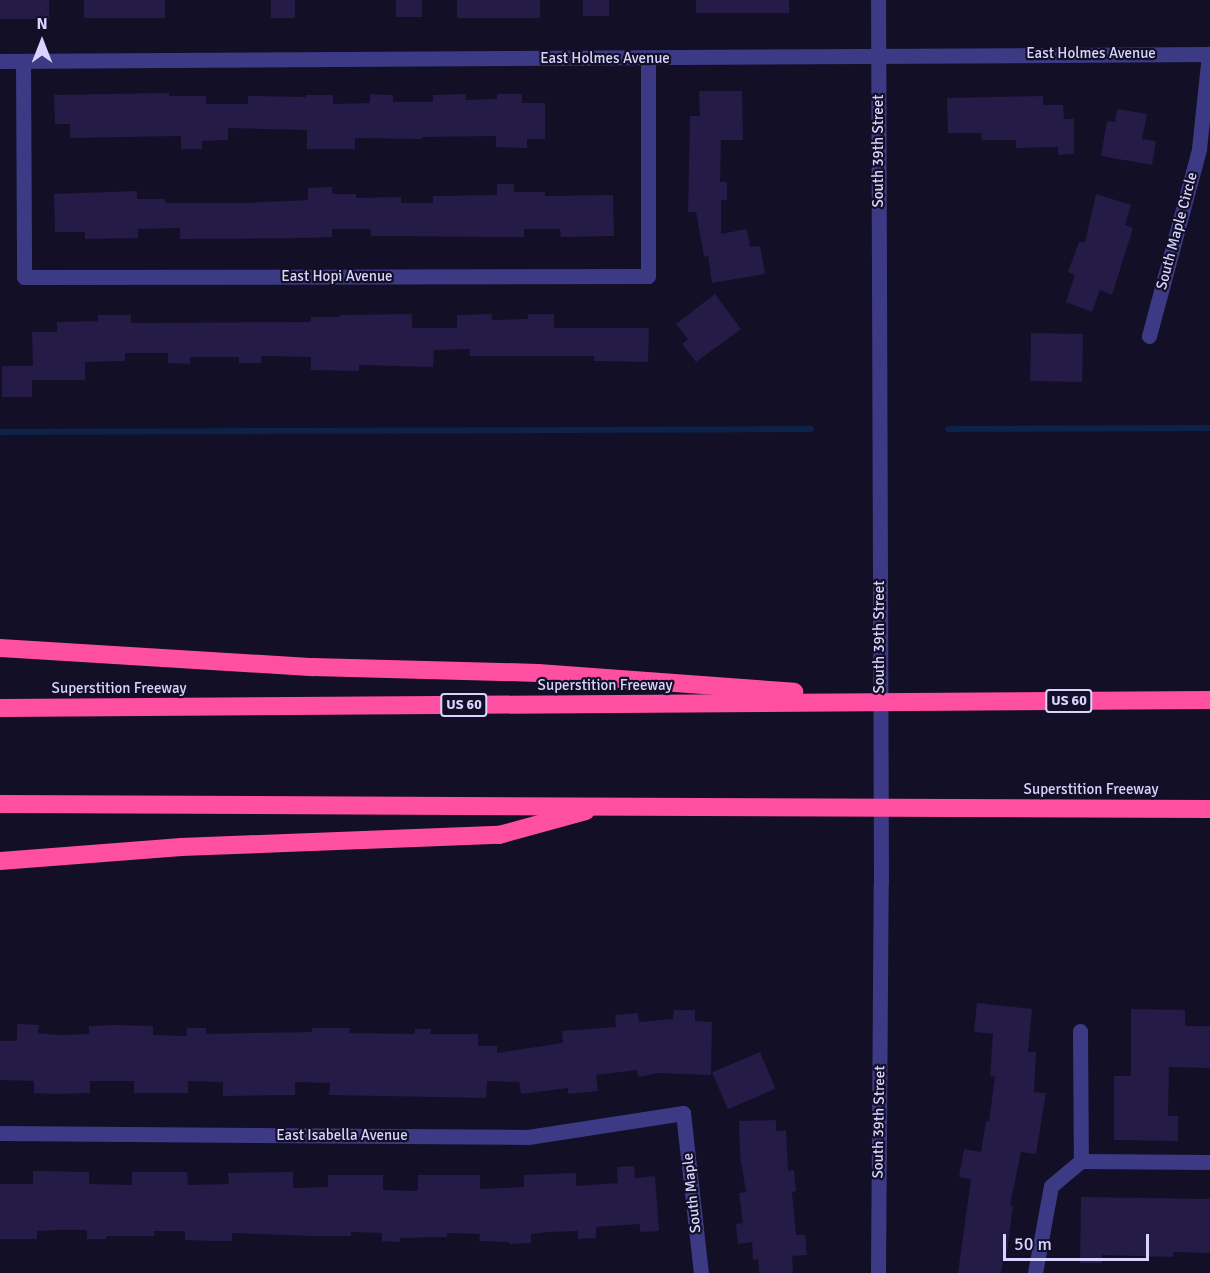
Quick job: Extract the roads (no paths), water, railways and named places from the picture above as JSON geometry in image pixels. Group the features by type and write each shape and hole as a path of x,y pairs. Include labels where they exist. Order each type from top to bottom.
{"highway":[{"path":"0,648 313,667 538,674 927,702"},
{"name":"Superstition Freeway","path":"0,708 1210,700"},
{"name":"Superstition Freeway","path":"0,804 1210,809"},
{"path":"0,861 181,847 499,835 608,805"}],"street":[{"name":"South 39th Street","path":"878,0 881,883 878,1273"},
{"name":"East Holmes Avenue","path":"0,61 648,59 879,54 1210,54"},
{"name":"South Maple Circle","path":"1149,336 1199,149 1210,54"},
{"name":"East Hopi Avenue","path":"22,61 24,277 648,276 648,59"},
{"path":"1080,1031 1081,1161"},
{"name":"East Isabella Avenue","path":"0,1133 528,1137 683,1113"},
{"name":"South Maple","path":"683,1113 700,1273"},
{"path":"1035,1273 1051,1186 1081,1161 1210,1162"}],"waterway":[{"path":"948,429 1210,428"},
{"path":"0,432 811,429"}]}
